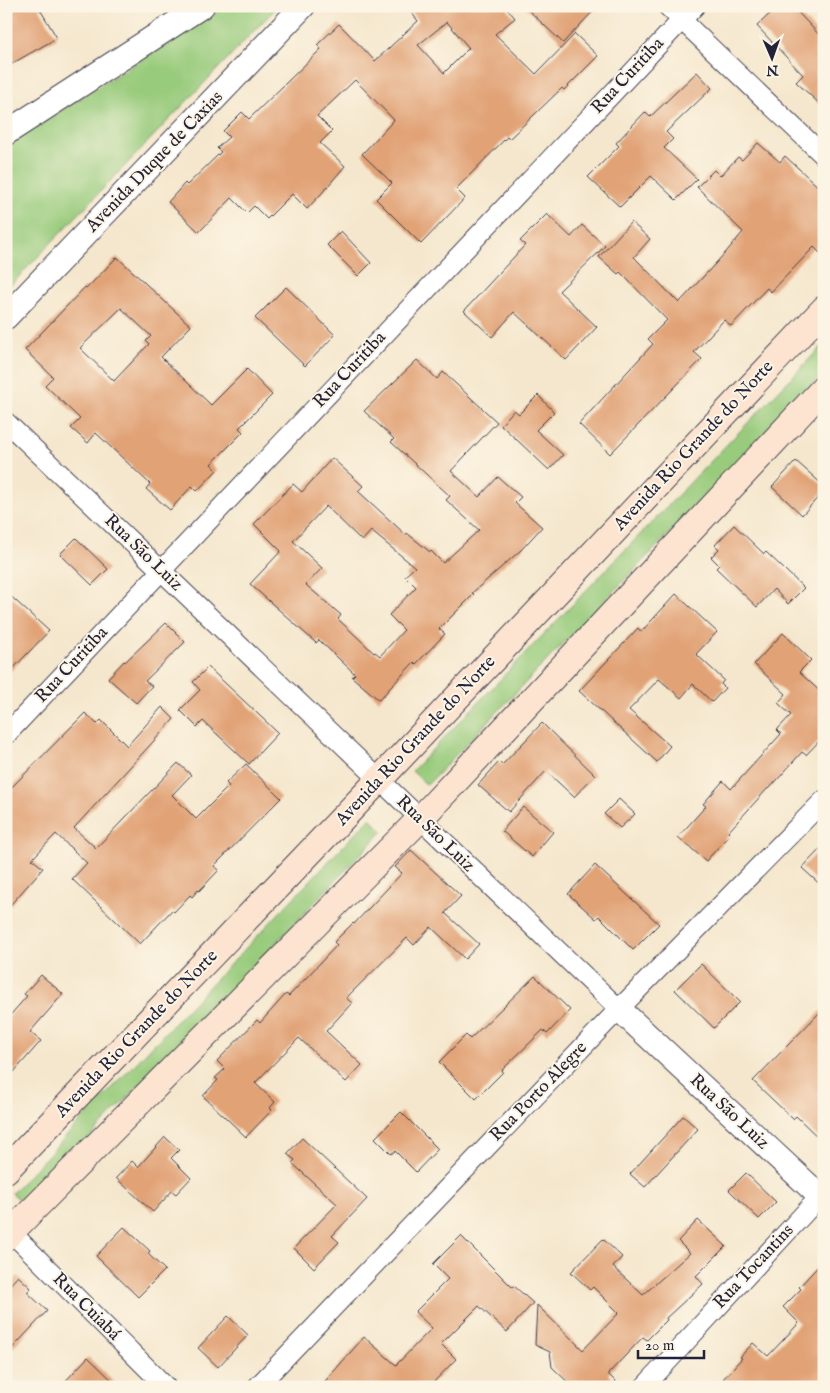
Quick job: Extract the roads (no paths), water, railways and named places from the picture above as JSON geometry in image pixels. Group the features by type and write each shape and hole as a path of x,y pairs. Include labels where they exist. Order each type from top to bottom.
{"main road":[{"name":"Avenida Rio Grande do Norte","path":"6,1170 379,780 824,309"},
{"path":"8,1232 420,819 824,388"}],"street":[{"path":"6,133 202,6"},
{"name":"Avenida Duque de Caxias","path":"6,317 303,6"},
{"path":"667,6 824,156"},
{"name":"Rua Curitiba","path":"6,735 695,6"},
{"name":"Rua São Luiz","path":"6,422 619,1009 822,1196"},
{"name":"Rua Porto Alegre","path":"257,1387 619,1009 824,800"},
{"name":"Rua Tocantins","path":"644,1387 822,1196"},
{"name":"Rua Cuiabá","path":"8,1232 166,1387"}]}
